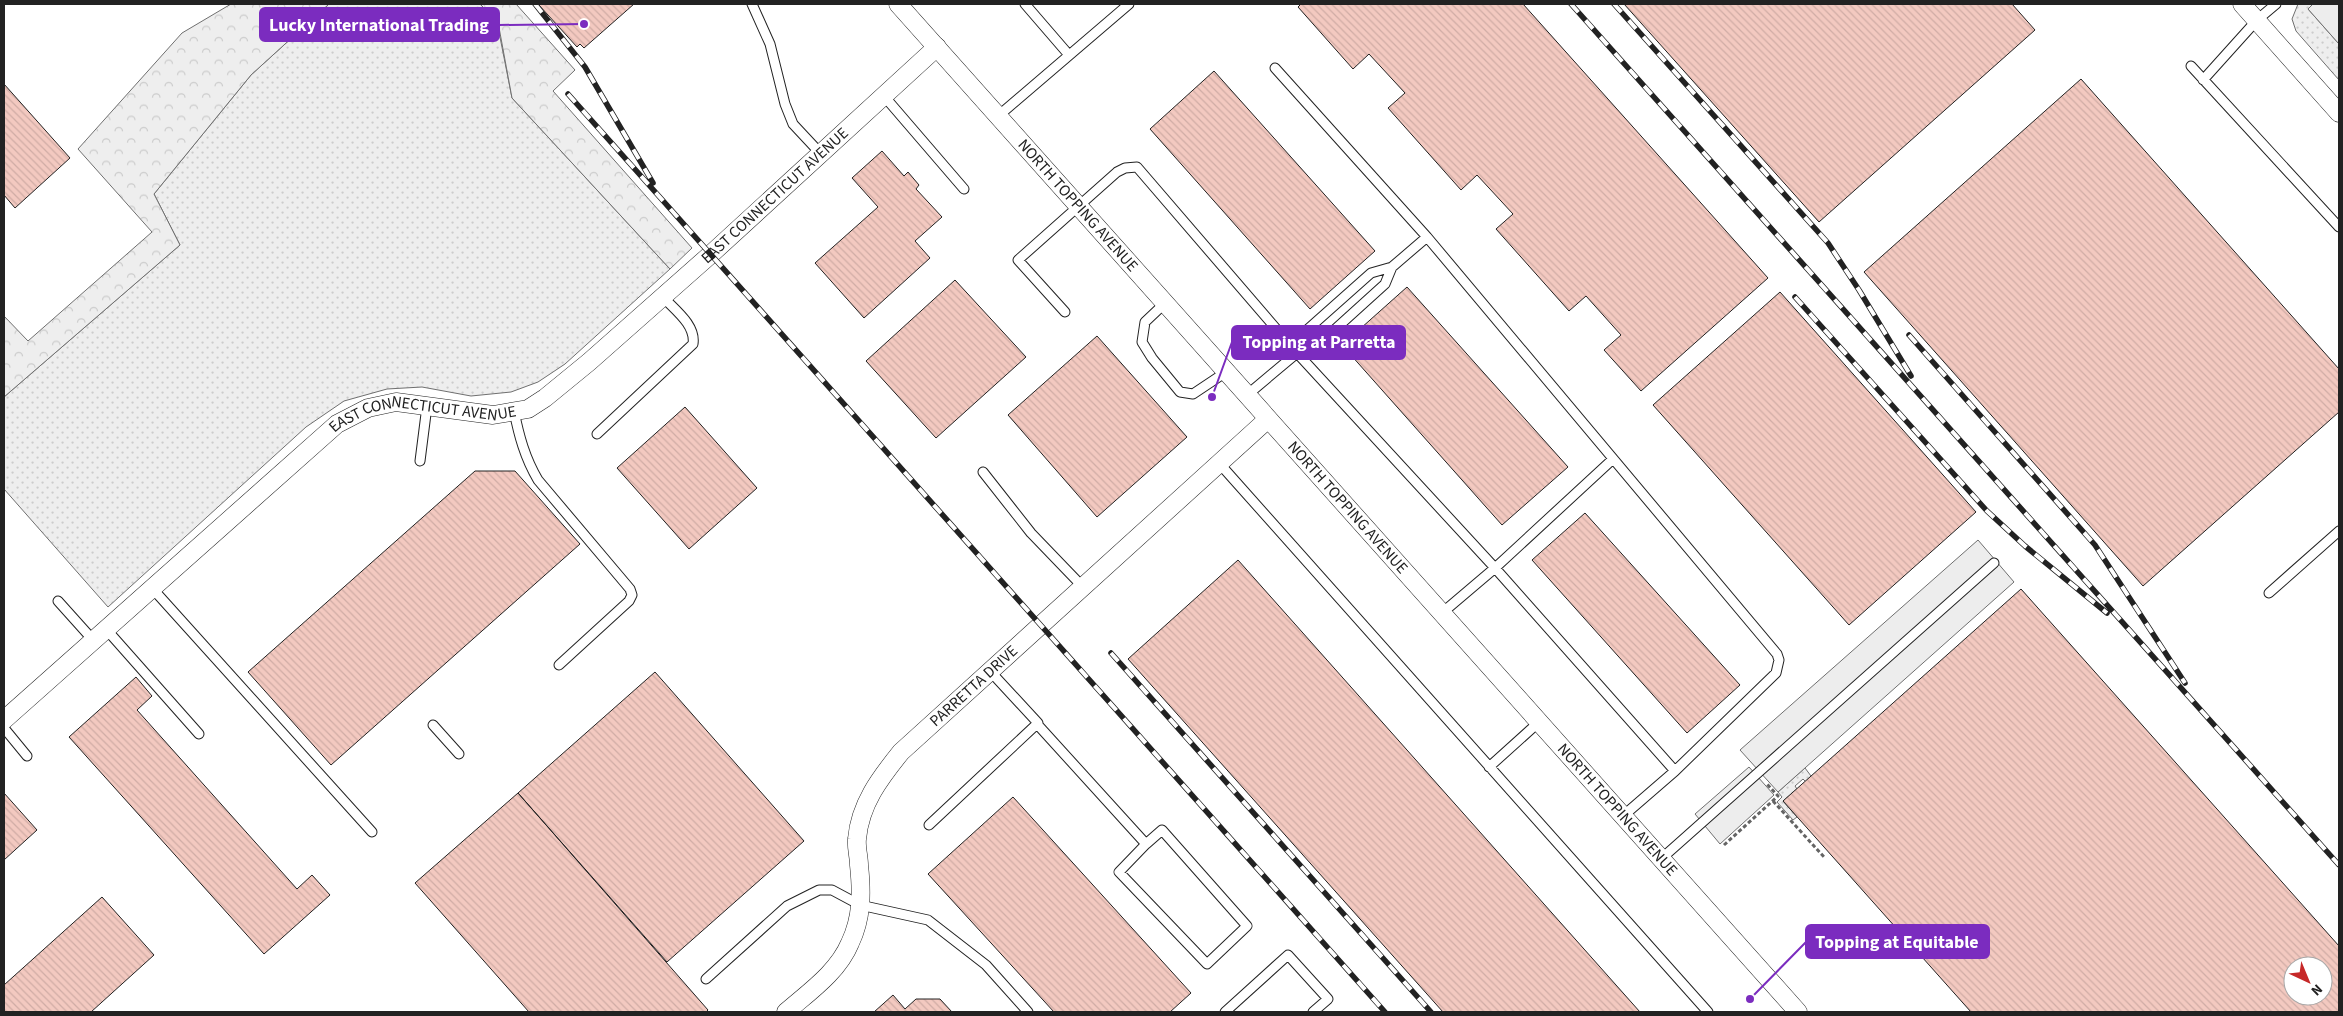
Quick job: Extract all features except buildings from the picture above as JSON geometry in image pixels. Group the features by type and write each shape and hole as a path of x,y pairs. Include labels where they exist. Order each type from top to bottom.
{"street":[{"name":"NORTH TOPPING AVENUE","path":"898,4 1078,208 1798,1012"},
{"path":"2242,4 2339,113"},
{"name":"EAST CONNECTICUT AVENUE","path":"4,720 337,424 368,408 396,402 493,415 528,408 545,398 663,297 937,48"},
{"name":"PARRETTA DRIVE","path":"786,1012 833,970 850,945 858,922 862,892 857,839 863,810 876,783 901,752 989,670 1268,419"}],"lane":[{"path":"752,4 770,44 785,104 794,124 821,154"},
{"path":"1025,4 1069,55"},
{"path":"997,116 1130,4"},
{"path":"2203,80 2257,20 2276,4"},
{"path":"2191,66 2339,227"},
{"path":"1276,68 1427,237 1778,654 1779,660 1776,673 1675,771 1623,816"},
{"path":"884,96 964,188"},
{"path":"1065,312 1018,260 1116,172 1125,168 1137,167 1297,353 1495,568 1675,771"},
{"path":"1297,353 1299,337 1371,273 1392,267 1427,237"},
{"path":"1247,395 1297,353 1311,351 1385,284 1392,267"},
{"path":"597,434 693,344 694,335 691,328 663,297"},
{"path":"1164,304 1145,322 1142,342 1152,358 1180,392 1193,394 1226,372"},
{"path":"420,461 427,406"},
{"path":"514,411 521,445 528,463 538,480 630,589 632,595 629,601 559,665"},
{"path":"1442,613 1495,568 1613,459"},
{"path":"1219,463 1708,1012"},
{"path":"982,472 1031,533 1082,586"},
{"path":"2269,593 2339,531"},
{"path":"1661,859 1994,563"},
{"path":"152,588 372,832"},
{"path":"58,601 100,634 199,734"},
{"path":"989,670 1146,844"},
{"path":"1489,767 1539,722"},
{"path":"929,825 1037,724"},
{"path":"433,725 459,754"},
{"path":"4,728 27,756"},
{"path":"1162,830 1247,926 1206,964 1118,872 1146,844 1162,830"},
{"path":"706,979 787,906 819,890 832,890 860,905 928,920 986,965 1028,1012"},
{"path":"1225,1012 1288,955 1328,999 1313,1012"}],"path":[{"path":"1724,845 1778,796 1758,773"},
{"path":"1773,801 1824,857"}],"green space":[{"path":"231,4 329,4 251,75 154,194 180,245 4,397 4,316 28,341 152,232 78,149 182,33"},
{"path":"329,4 480,4 497,22 512,98 670,269 565,364 538,382 511,392 471,396 422,387 387,389 344,401 306,427 108,607 4,489 4,397 180,245 154,194 251,75"},
{"path":"480,4 516,4 575,70 553,91 692,248 670,269 512,98 498,22"},
{"path":"2298,4 2313,4 2308,9 2339,44 2339,80 2296,31 2292,19"},
{"path":"1805,768 1811,776 1806,782 1803,779 1795,786 1797,789 1783,801 1797,817 1793,820 1777,802 1782,797 1778,792"}],"shaded area":[{"path":"2313,4 2339,4 2339,44 2308,9"},
{"path":"1978,540 2014,582 1778,792 1740,750"},
{"path":"1749,767 1774,795 1720,844 1695,814"}],"railway":[{"path":"535,4 585,67 653,183"},
{"path":"1571,4 2339,865"},
{"path":"1614,4 1828,243 1911,376"},
{"path":"568,94 1385,1012"},
{"path":"1795,297 1987,511 2025,546 2107,613"},
{"path":"1909,335 2095,545 2185,683"},
{"path":"1111,653 1431,1012"}],"place":[{"name":"Lucky International Trading","path":"584,24"},
{"name":"Topping at Parretta","path":"1212,397"},
{"name":"Topping at Equitable","path":"1750,999"}]}
